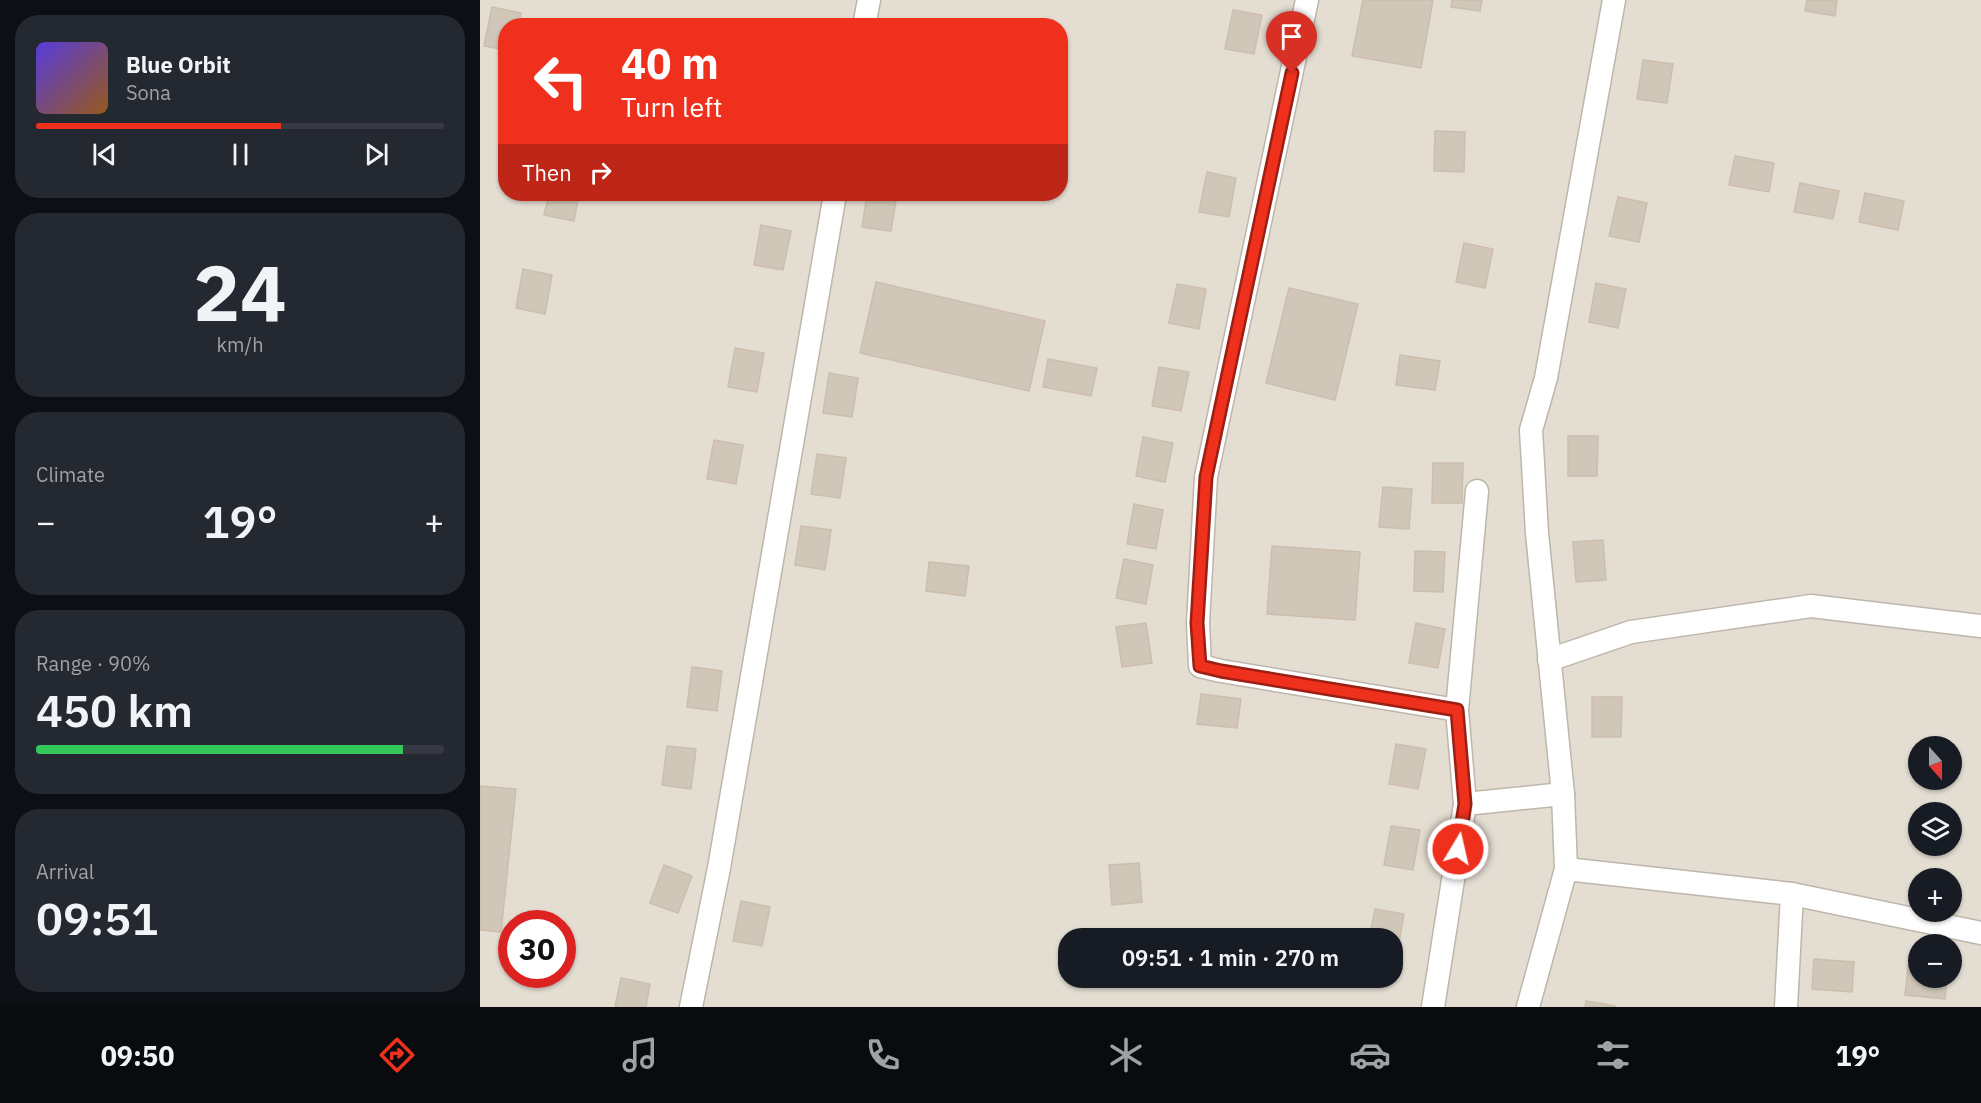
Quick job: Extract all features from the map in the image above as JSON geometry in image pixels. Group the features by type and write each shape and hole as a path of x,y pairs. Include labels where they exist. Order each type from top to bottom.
{"street":[{"path":"866,18 869,0"},
{"path":"1307,0 1206,477 1197,623 1200,666 1457,710"},
{"path":"1528,1007 1566,869 1563,794 1537,533 1531,430 1546,378 1614,0"},
{"path":"691,1007 721,857 834,201"},
{"path":"1433,1007 1465,804 1457,710 1476,491"},
{"path":"1549,660 1631,632 1811,606 1981,626"},
{"path":"1465,804 1563,794"},
{"path":"1566,869 1792,894 1981,933"},
{"path":"1786,1007 1792,894"}],"shaded area":[{"path":"480,0 1981,0 1981,1007 480,1007"}],"building":[{"path":"1363,0 1433,0 1421,68 1352,56"},
{"path":"1452,0 1482,0 1480,11 1451,7"},
{"path":"1807,0 1837,0 1835,16 1805,11"},
{"path":"492,7 521,13 520,18 498,18 498,49 484,46"},
{"path":"1233,10 1262,15 1254,54 1225,49"},
{"path":"1643,60 1673,64 1667,103 1637,99"},
{"path":"1435,131 1465,132 1464,172 1434,171"},
{"path":"1735,156 1774,163 1769,192 1729,185"},
{"path":"1207,172 1236,178 1229,217 1199,212"},
{"path":"1800,183 1839,191 1833,219 1794,212"},
{"path":"1865,193 1904,201 1898,230 1859,222"},
{"path":"1618,197 1647,203 1639,242 1609,236"},
{"path":"547,201 578,201 574,221 544,215"},
{"path":"866,201 896,201 891,231 862,227"},
{"path":"761,225 791,231 783,270 754,265"},
{"path":"1464,243 1493,249 1485,288 1456,282"},
{"path":"523,269 552,275 545,314 516,308"},
{"path":"876,282 1045,321 1029,391 860,353"},
{"path":"1596,283 1626,289 1618,328 1589,322"},
{"path":"1177,284 1206,289 1199,329 1169,323"},
{"path":"1289,288 1358,304 1335,400 1266,383"},
{"path":"735,348 764,353 757,392 728,387"},
{"path":"1400,355 1440,361 1435,390 1396,385"},
{"path":"1048,359 1097,368 1091,396 1043,387"},
{"path":"1159,367 1189,372 1181,411 1152,406"},
{"path":"829,373 858,378 852,417 823,413"},
{"path":"1568,436 1598,436 1597,476 1568,476"},
{"path":"1143,437 1173,443 1165,482 1136,476"},
{"path":"714,440 743,445 736,484 707,479"},
{"path":"817,454 846,458 840,498 811,494"},
{"path":"1433,463 1463,463 1462,503 1432,503"},
{"path":"1383,487 1412,489 1409,529 1379,527"},
{"path":"1134,504 1163,510 1156,549 1127,544"},
{"path":"801,526 831,530 825,570 795,565"},
{"path":"1603,540 1606,580 1576,582 1573,542"},
{"path":"1272,546 1360,552 1355,620 1267,614"},
{"path":"1415,551 1445,552 1443,592 1414,591"},
{"path":"1124,559 1153,565 1146,604 1116,598"},
{"path":"929,562 969,566 965,596 926,591"},
{"path":"1146,623 1152,663 1122,667 1116,627"},
{"path":"1416,623 1445,629 1438,668 1409,663"},
{"path":"692,667 722,671 717,711 687,707"},
{"path":"1201,694 1241,699 1237,728 1197,724"},
{"path":"1592,697 1622,697 1621,737 1592,737"},
{"path":"1396,744 1426,749 1418,789 1389,784"},
{"path":"667,746 696,749 691,789 662,785"},
{"path":"480,786 516,789 503,910 498,910 498,932 480,930"},
{"path":"1391,826 1420,830 1413,870 1384,865"},
{"path":"1139,863 1142,902 1112,905 1109,865"},
{"path":"664,865 692,876 678,913 650,903"},
{"path":"741,901 770,907 762,946 733,941"},
{"path":"1375,909 1404,914 1402,928 1371,928"},
{"path":"1814,959 1854,962 1852,992 1812,989"},
{"path":"1908,966 1908,988 1946,988 1945,999 1905,995"},
{"path":"621,978 650,984 646,1007 615,1007"},
{"path":"1586,1001 1615,1006 1615,1007 1585,1007"}],"route":[{"path":"1292,73 1206,477 1197,623 1200,666 1457,710 1465,804 1458,849"}]}
